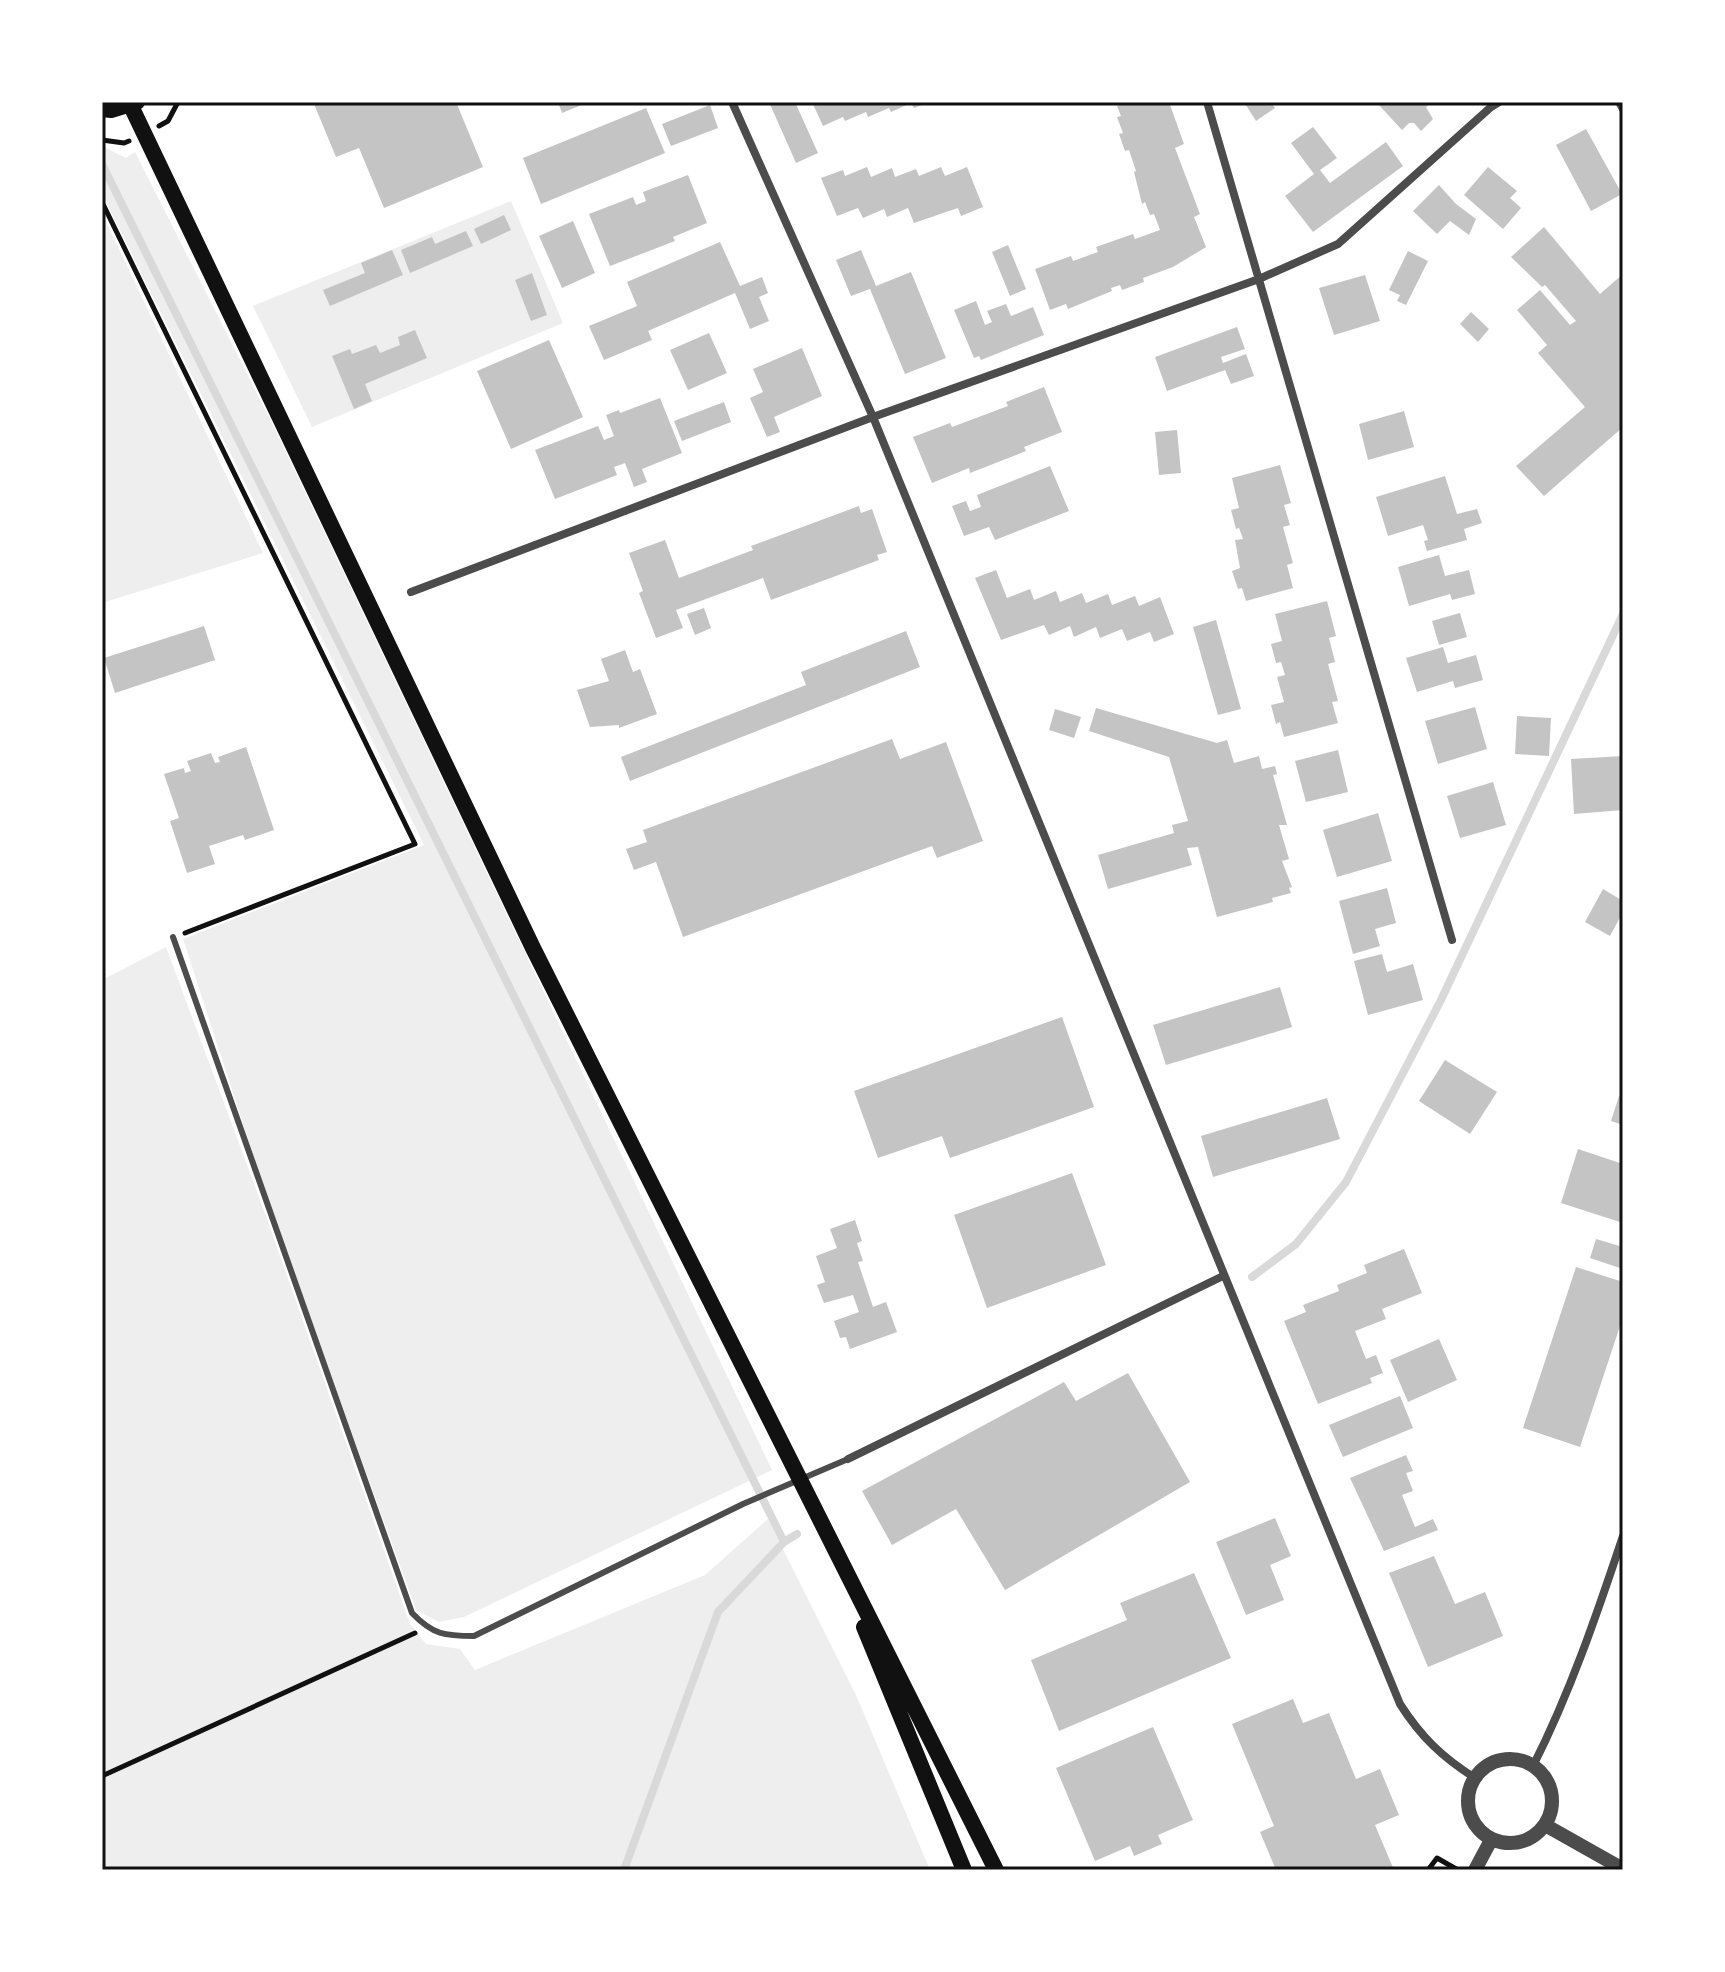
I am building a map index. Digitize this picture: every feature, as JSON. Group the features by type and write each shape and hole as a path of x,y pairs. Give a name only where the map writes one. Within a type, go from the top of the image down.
{"main road":[{"path":"102,109 134,104 145,134 533,948 996,1870"},
{"path":"829,1538 964,1870"}],"street":[{"path":"732,102 873,417 1400,1704 1413,1725 1444,1759 1475,1778"},
{"path":"1207,102 1452,940"},
{"path":"411,592 873,417 1259,279 1338,244 1499,102"},
{"path":"1619,102 1623,109"},
{"path":"848,1459 1223,1276"},
{"path":"1533,1766 1567,1689 1623,1536"},
{"path":"1502,1760 1523,1761 1533,1766 1550,1786 1553,1800 1545,1825 1537,1834 1515,1844 1491,1840 1472,1819 1468,1805 1469,1791 1475,1778 1491,1763 1502,1760"},
{"path":"1545,1825 1623,1869"},
{"path":"1475,1870 1491,1840"}],"lane":[{"path":"173,937 412,1613 427,1628 448,1636 474,1636 743,1504 848,1459"}],"path":[{"path":"145,134 168,121 178,102"},
{"path":"102,202 415,844 173,937"},
{"path":"102,1776 427,1628"},
{"path":"1428,1870 1437,1858 1459,1870"}],"shaded area":[{"path":"102,146 126,158 135,152 275,429 772,1470 464,1617 439,1622 416,1610 270,1207 183,939 424,845 102,194"},
{"path":"511,201 563,323 312,427 253,306"},
{"path":"102,213 263,553 102,603"},
{"path":"166,947 266,1216 410,1624 426,1644 460,1649 475,1670 705,1575 768,1519 856,1695 930,1870 102,1870 102,980"}],"building":[{"path":"456,102 483,167 384,208 359,148 336,157 314,104"},
{"path":"558,102 589,102 562,113"},
{"path":"769,102 795,102 818,153 796,163"},
{"path":"812,102 929,102 914,108 911,103 891,112 889,108 868,117 866,112 845,121 843,117 823,126"},
{"path":"1127,102 1169,102 1184,144 1175,148 1200,214 1194,217 1206,247 1173,267 1143,278 1144,282 1122,290 1120,285 1111,288 1112,291 1068,309 1066,304 1050,310 1035,269 1071,256 1073,261 1098,252 1096,247 1133,234 1135,239 1160,230 1154,214 1150,215 1145,202 1142,204 1136,171 1129,150 1125,151 1119,134 1123,133 1117,106"},
{"path":"1244,102 1271,102 1275,108 1256,121"},
{"path":"1432,102 1426,107 1433,119 1421,131 1414,123 1409,123 1402,130 1378,104"},
{"path":"710,105 718,128 671,146 662,124"},
{"path":"646,108 665,153 541,204 523,158"},
{"path":"1313,127 1337,158 1320,170 1330,183 1386,142 1403,166 1313,232 1285,196 1314,174 1291,143"},
{"path":"1586,129 1622,194 1591,211 1556,145"},
{"path":"867,167 871,177 892,168 895,177 916,169 919,176 941,167 945,176 967,167 983,207 961,216 958,208 914,223 908,208 887,217 884,209 863,218 858,208 837,216 821,178 843,170 845,176"},
{"path":"1488,167 1517,191 1510,198 1521,208 1503,229 1464,195"},
{"path":"688,175 707,223 673,237 675,241 610,266 589,214 633,197 636,205 646,201 643,192"},
{"path":"1439,185 1456,204 1476,219 1469,235 1450,221 1437,234 1413,211"},
{"path":"504,215 511,230 481,244 474,229"},
{"path":"573,221 595,273 562,288 539,236"},
{"path":"1544,227 1600,294 1623,274 1623,427 1544,496 1516,466 1585,407 1538,353 1547,345 1517,310 1540,290 1570,325 1576,321 1545,285 1542,287 1511,257"},
{"path":"466,231 473,246 410,273 401,250 432,237 435,244"},
{"path":"720,242 740,286 762,277 768,293 759,297 769,321 750,329 735,293 648,331 652,340 604,360 589,326 637,306 627,282"},
{"path":"1008,245 1026,289 1010,296 992,252"},
{"path":"392,250 403,275 330,306 323,290 365,273 361,263"},
{"path":"861,250 876,286 911,272 946,358 905,374 870,289 851,296 836,260"},
{"path":"1408,251 1428,261 1406,305 1397,301 1400,295 1389,290"},
{"path":"532,273 547,315 531,321 515,280"},
{"path":"1365,275 1380,321 1334,335 1319,288"},
{"path":"976,301 985,325 992,322 987,311 1006,304 1011,316 1033,307 1044,335 981,360 979,356 974,358 954,310"},
{"path":"1471,312 1489,329 1478,342 1460,324"},
{"path":"1237,327 1245,349 1221,357 1223,363 1246,354 1254,376 1231,384 1225,370 1167,391 1155,357"},
{"path":"415,330 427,358 365,384 372,401 354,409 332,356 350,349 352,354 376,345 380,353 400,345 398,337"},
{"path":"709,333 727,373 688,390 670,350"},
{"path":"549,340 583,417 511,449 477,371"},
{"path":"802,348 822,396 774,417 780,432 767,437 750,398 763,392 753,369"},
{"path":"1044,387 1062,432 1024,447 1026,451 970,473 969,468 932,483 913,437 950,423 952,427 1008,406 1006,402"},
{"path":"660,398 682,453 642,469 647,482 634,487 625,463 614,467 617,475 555,499 535,450 598,426 604,440 614,436 606,415"},
{"path":"724,402 731,422 682,441 674,421"},
{"path":"1404,411 1414,447 1368,460 1359,424"},
{"path":"1177,430 1181,473 1159,475 1155,432"},
{"path":"1280,465 1291,503 1284,505 1290,525 1283,527 1293,563 1287,565 1293,588 1246,601 1232,571 1240,568 1235,540 1243,539 1239,528 1236,529 1231,510 1239,508 1232,478"},
{"path":"1050,466 1069,511 995,540 989,527 964,536 952,506 966,501 970,511 981,507 977,495"},
{"path":"1445,476 1457,514 1477,509 1482,523 1464,529 1467,540 1427,551 1424,541 1428,540 1423,525 1388,536 1376,497"},
{"path":"859,506 861,513 872,509 887,552 877,555 879,560 771,600 763,578 676,610 683,628 656,638 639,593 643,591 629,553 665,540 679,578 753,550 751,546"},
{"path":"1439,555 1445,576 1469,570 1475,594 1452,600 1450,594 1409,606 1398,567"},
{"path":"996,570 1007,598 1030,589 1034,600 1056,591 1060,602 1082,593 1086,603 1108,594 1112,605 1135,596 1139,606 1160,597 1174,634 1154,642 1150,632 1127,641 1122,629 1100,638 1096,627 1074,637 1070,626 1049,635 1044,625 1001,640 975,578"},
{"path":"1327,601 1336,636 1329,638 1335,662 1328,664 1338,701 1332,702 1338,723 1284,737 1280,722 1276,724 1271,705 1284,702 1277,677 1285,675 1281,662 1276,663 1271,644 1282,641 1275,614"},
{"path":"704,608 711,628 695,635 687,614"},
{"path":"1460,613 1467,637 1439,645 1432,621"},
{"path":"1216,620 1241,709 1218,715 1193,627"},
{"path":"204,626 215,660 115,693 104,658"},
{"path":"906,631 920,667 630,781 621,757 806,685 801,672"},
{"path":"1443,647 1448,663 1476,655 1483,680 1455,688 1453,681 1417,692 1406,658"},
{"path":"625,650 633,672 640,669 657,714 619,728 619,725 590,727 577,690 609,681 601,659"},
{"path":"1475,707 1487,749 1438,764 1425,721"},
{"path":"1096,708 1217,743 1227,740 1234,763 1259,756 1262,769 1275,766 1277,774 1273,775 1287,825 1279,825 1289,859 1282,861 1292,887 1289,888 1291,893 1272,898 1273,902 1217,917 1198,847 1187,848 1192,865 1108,889 1098,855 1174,833 1172,825 1188,821 1169,757 1089,731"},
{"path":"1055,709 1081,717 1074,738 1049,730"},
{"path":"1517,716 1551,718 1549,756 1515,754"},
{"path":"892,739 900,759 946,742 983,841 937,858 932,846 683,937 656,862 634,870 626,849 647,842 643,830"},
{"path":"246,747 274,830 245,840 243,835 209,846 215,864 187,873 170,821 179,818 164,774 184,768 185,773 191,771 187,761 211,753 215,763 220,762 218,757"},
{"path":"1338,750 1348,792 1306,802 1295,761"},
{"path":"1623,756 1623,810 1574,814 1571,759"},
{"path":"1493,782 1506,825 1460,838 1447,796"},
{"path":"1378,813 1392,861 1337,877 1323,830"},
{"path":"1387,888 1396,923 1375,929 1380,946 1353,954 1339,901"},
{"path":"1603,889 1623,901 1623,912 1610,936 1585,922"},
{"path":"1382,954 1387,972 1413,964 1423,1000 1368,1015 1354,961"},
{"path":"1280,987 1292,1027 1166,1065 1153,1025"},
{"path":"1062,1017 1094,1107 950,1158 942,1136 878,1158 854,1091"},
{"path":"1445,1060 1497,1092 1470,1134 1419,1101"},
{"path":"1619,1096 1623,1098 1623,1125 1611,1121"},
{"path":"1327,1098 1340,1139 1213,1177 1201,1136"},
{"path":"1578,1149 1623,1164 1623,1223 1561,1203"},
{"path":"1072,1173 1106,1265 987,1308 954,1215"},
{"path":"855,1220 862,1241 857,1243 863,1261 858,1262 873,1307 886,1302 897,1332 850,1349 846,1337 840,1338 834,1321 859,1312 853,1295 824,1303 817,1285 825,1282 816,1256 837,1248 830,1229"},
{"path":"1596,1239 1623,1247 1623,1269 1590,1258"},
{"path":"1404,1249 1422,1293 1382,1309 1386,1319 1355,1331 1366,1359 1376,1355 1383,1373 1370,1378 1372,1383 1318,1404 1284,1321 1306,1312 1303,1305 1339,1291 1337,1285 1367,1273 1364,1265"},
{"path":"1576,1267 1623,1282 1623,1317 1580,1447 1523,1428"},
{"path":"1439,1339 1457,1380 1408,1402 1390,1360"},
{"path":"1128,1373 1190,1482 1005,1590 956,1509 892,1545 862,1491 1064,1382 1076,1401"},
{"path":"1400,1396 1413,1428 1343,1457 1329,1425"},
{"path":"1406,1455 1413,1471 1406,1473 1413,1491 1402,1495 1415,1527 1433,1519 1438,1530 1384,1551 1350,1478"},
{"path":"1275,1518 1291,1556 1270,1565 1284,1600 1246,1615 1216,1542"},
{"path":"1434,1556 1455,1604 1485,1592 1503,1636 1428,1667 1389,1573"},
{"path":"1194,1573 1231,1658 1059,1731 1031,1660 1127,1620 1120,1603"},
{"path":"1293,1699 1303,1723 1329,1713 1356,1779 1380,1769 1399,1815 1375,1825 1394,1870 1276,1870 1260,1832 1274,1826 1232,1724"},
{"path":"1153,1727 1193,1820 1158,1835 1162,1844 1134,1856 1130,1846 1095,1861 1056,1768"}],"waterway":[{"path":"102,164 784,1542"},
{"path":"1252,1277 1296,1244 1346,1182 1440,1002 1623,614"},
{"path":"624,1870 718,1612 784,1542 797,1534"}]}
